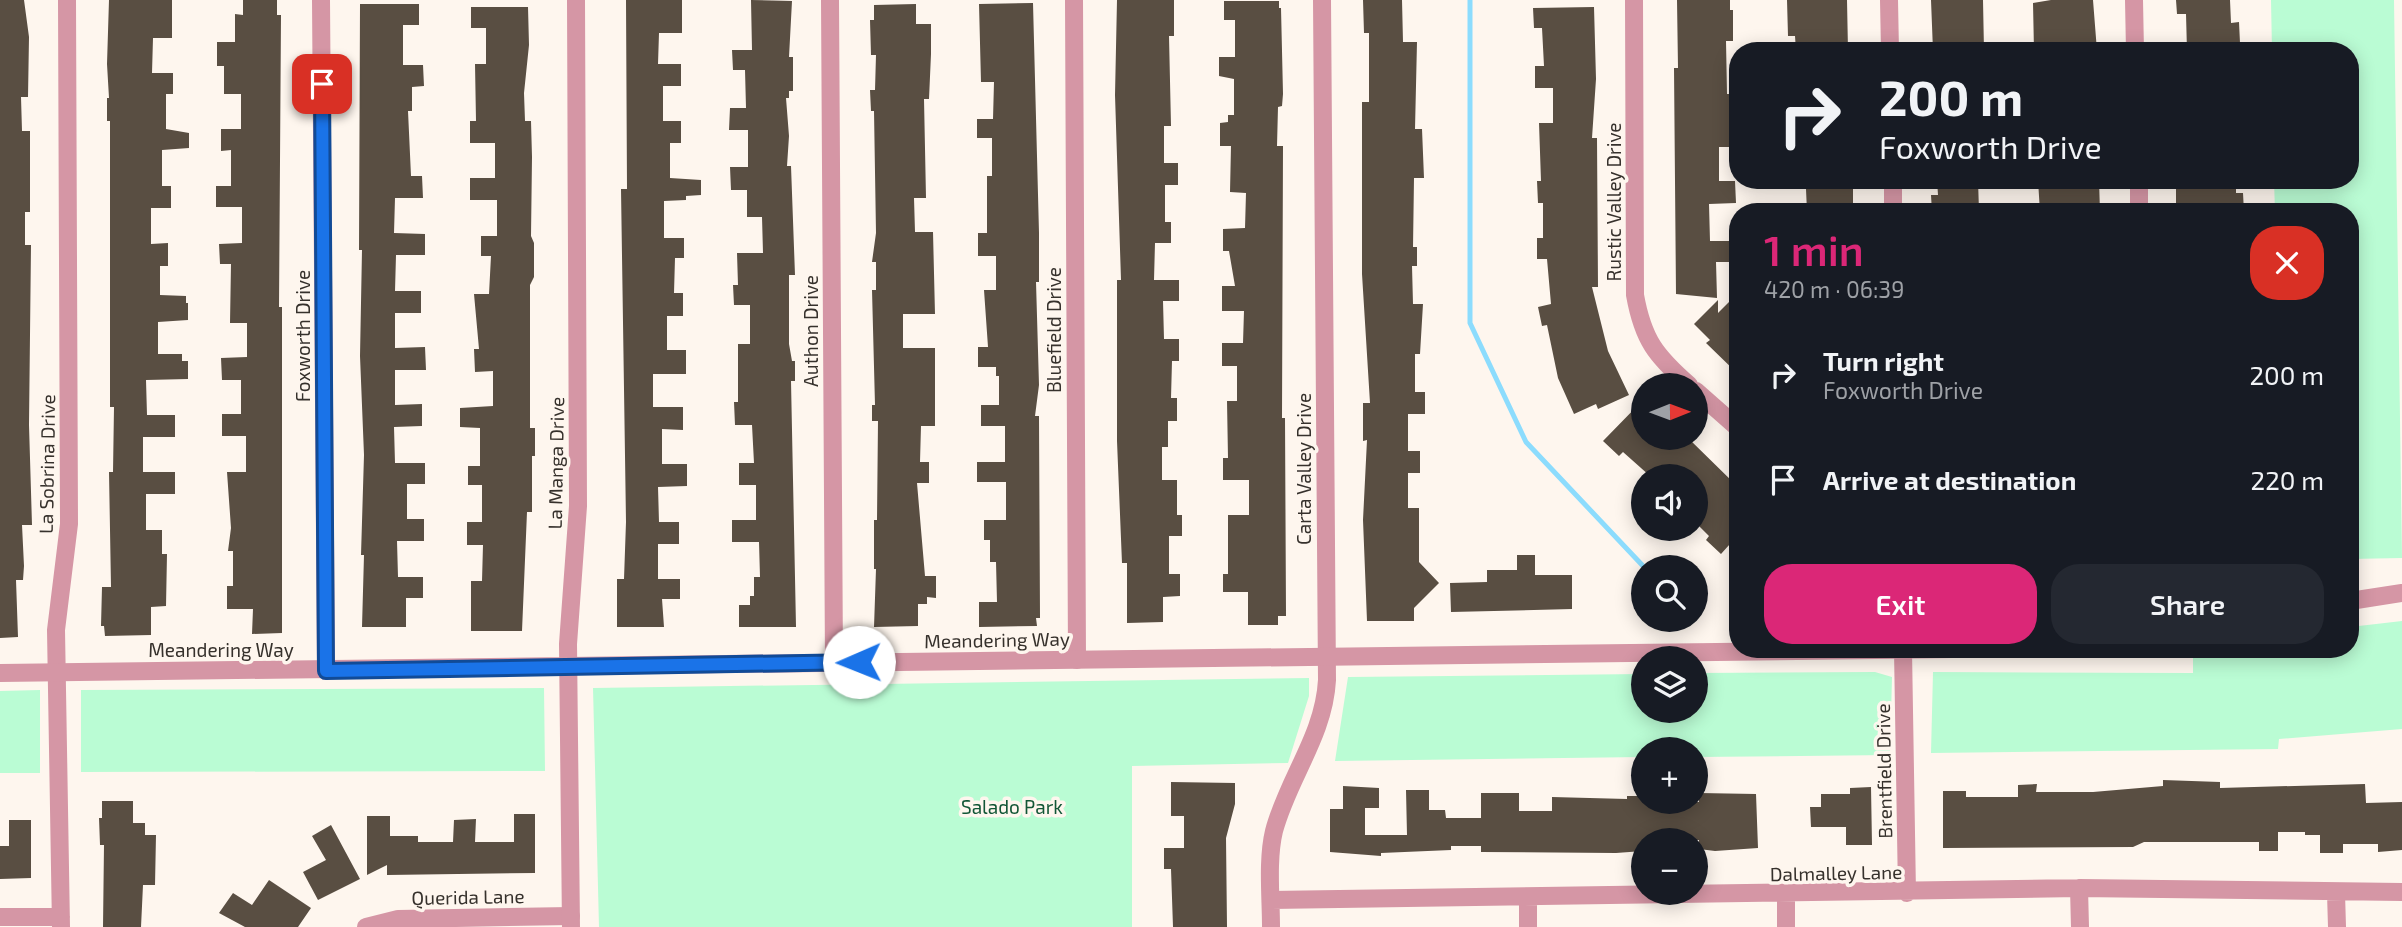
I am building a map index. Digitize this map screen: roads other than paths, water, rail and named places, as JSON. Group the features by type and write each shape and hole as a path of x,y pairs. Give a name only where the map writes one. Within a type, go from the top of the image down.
{"street":[{"name":"La Sobrina Drive","path":"61,922 56,630 69,524 66,0"},
{"name":"Foxworth Drive","path":"321,0 326,671"},
{"name":"La Manga Drive","path":"571,922 568,666 569,614 578,506 576,0"},
{"name":"Authon Drive","path":"830,0 834,662"},
{"name":"Bluefield Drive","path":"1074,0 1077,660"},
{"name":"Carta Valley Drive","path":"1271,927 1274,833 1315,738 1325,704 1322,0"},
{"name":"Rustic Valley Drive","path":"1634,0 1635,295 1640,323 1650,344 1676,373"},
{"path":"1889,0 1890,42"},
{"path":"2134,0 2135,42"},
{"path":"1708,402 1729,420"},
{"path":"2359,600 2402,593"},
{"name":"Meandering Way","path":"0,673 1729,652"},
{"name":"Brentfield Drive","path":"1903,658 1907,892"},
{"path":"2079,888 2080,927"},
{"name":"Dalmalley Lane","path":"1271,900 1786,895 2079,888 2402,892"},
{"path":"2336,893 2337,927"},
{"path":"1786,895 1786,927"},
{"path":"1528,898 1528,927"},
{"path":"0,918 61,922"},
{"name":"Querida Lane","path":"366,927 398,919 571,922"}],"waterway":[{"path":"1470,0 1470,323 1526,442 1633,555"}],"park label":[{"name":"Salado Park","path":"1012,807"}]}
